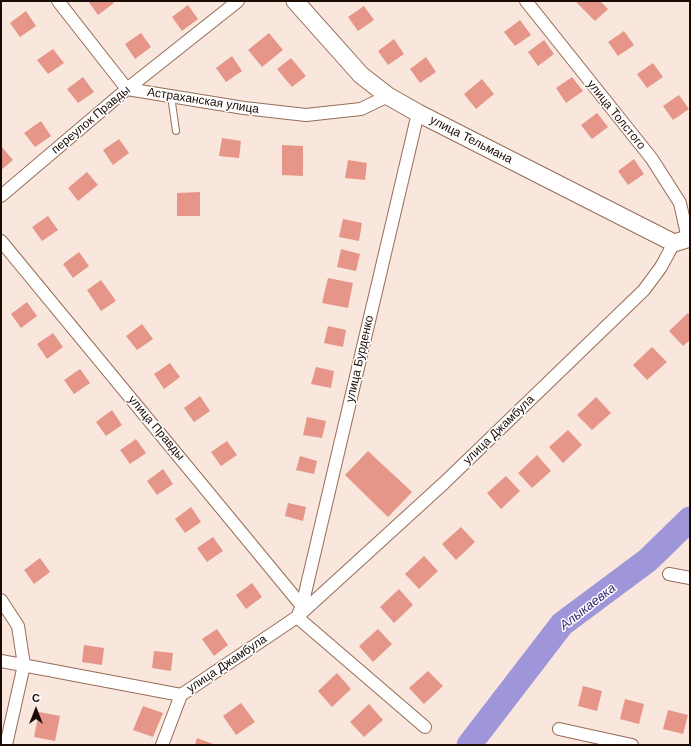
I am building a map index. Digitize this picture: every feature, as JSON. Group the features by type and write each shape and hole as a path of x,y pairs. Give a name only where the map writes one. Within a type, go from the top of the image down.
{"main road":[{"name":"улица Тельмана","path":"295,1 361,75 388,96 418,113 684,240"}],"street":[{"path":"58,1 127,89"},
{"name":"переулок Правды","path":"1,196 127,89 238,1"},
{"name":"улица Толстого","path":"526,1 652,159 680,203 684,240"},
{"name":"Астраханская улица","path":"127,89 244,108 306,115 361,109 388,96"},
{"name":"улица Бурденко","path":"299,611 418,113"},
{"name":"улица Джамбула","path":"162,745 181,695 299,611 444,483 644,290 684,240"},
{"name":"улица Правды","path":"1,241 299,611"},
{"path":"669,574 690,578"},
{"path":"1,600 18,626 24,665 6,745"},
{"path":"299,611 425,727"},
{"path":"1,661 181,695"},
{"path":"559,729 632,745"}],"lane":[{"path":"171,96 176,131"}],"building":[{"path":"88,1 112,1 114,3 98,15"},
{"path":"575,1 600,1 608,9 595,21"},
{"path":"188,5 198,19 182,31 172,17"},
{"path":"364,6 374,20 358,31 348,17"},
{"path":"26,11 36,26 20,37 10,23"},
{"path":"520,20 531,35 515,46 504,32"},
{"path":"624,31 634,45 618,56 608,42"},
{"path":"141,33 151,47 135,59 125,44"},
{"path":"269,33 283,50 262,67 248,50"},
{"path":"394,39 404,54 388,65 378,51"},
{"path":"544,40 554,54 538,66 528,52"},
{"path":"53,49 64,63 48,74 37,60"},
{"path":"232,56 242,71 226,82 216,68"},
{"path":"426,57 436,72 420,83 410,69"},
{"path":"291,58 306,76 292,87 277,69"},
{"path":"653,63 663,77 647,88 637,74"},
{"path":"83,77 94,92 78,103 67,89"},
{"path":"572,77 583,91 566,103 556,88"},
{"path":"482,79 494,94 476,109 464,94"},
{"path":"679,95 689,109 673,120 663,106"},
{"path":"597,113 608,127 592,139 581,125"},
{"path":"41,121 51,136 35,147 24,133"},
{"path":"222,138 241,141 239,158 219,156"},
{"path":"119,139 129,153 113,165 103,150"},
{"path":"282,145 303,146 303,176 282,175"},
{"path":"1,146 13,160 1,170"},
{"path":"634,159 644,174 628,185 618,171"},
{"path":"348,160 367,163 365,180 345,178"},
{"path":"87,172 98,185 78,201 68,188"},
{"path":"200,192 200,216 177,216 177,193"},
{"path":"48,216 58,230 42,241 32,227"},
{"path":"343,219 362,223 359,241 339,237"},
{"path":"341,249 360,254 356,271 337,267"},
{"path":"79,252 89,266 73,278 63,264"},
{"path":"328,278 353,283 348,308 322,303"},
{"path":"101,280 116,301 101,311 87,290"},
{"path":"27,302 37,316 21,328 11,314"},
{"path":"688,313 690,315 690,340 683,346 669,331"},
{"path":"142,324 153,339 137,350 126,336"},
{"path":"328,326 346,330 343,347 324,343"},
{"path":"53,333 63,347 47,359 37,344"},
{"path":"652,347 667,362 647,380 633,365"},
{"path":"170,363 180,377 164,389 154,374"},
{"path":"316,367 334,371 331,388 311,384"},
{"path":"80,369 90,383 74,394 64,380"},
{"path":"200,396 210,411 194,422 184,408"},
{"path":"596,397 611,413 592,430 577,415"},
{"path":"112,410 122,425 106,436 96,422"},
{"path":"307,417 326,421 322,438 303,435"},
{"path":"568,430 582,445 563,463 549,447"},
{"path":"136,439 146,453 130,464 120,450"},
{"path":"227,441 237,455 221,466 211,452"},
{"path":"368,451 412,492 388,517 345,475"},
{"path":"537,455 551,471 532,488 518,473"},
{"path":"300,456 317,461 314,474 296,470"},
{"path":"163,469 173,484 157,495 147,481"},
{"path":"506,476 520,491 501,509 487,493"},
{"path":"288,503 306,507 303,521 285,516"},
{"path":"191,507 201,522 185,533 175,519"},
{"path":"461,527 475,542 456,560 442,544"},
{"path":"213,537 223,551 207,562 197,548"},
{"path":"424,556 438,571 419,589 405,574"},
{"path":"40,558 50,572 34,584 24,570"},
{"path":"252,583 262,597 246,609 236,595"},
{"path":"399,589 413,605 394,623 380,607"},
{"path":"217,629 228,645 214,656 202,639"},
{"path":"378,629 392,644 373,662 359,646"},
{"path":"84,645 104,648 102,665 82,662"},
{"path":"154,651 173,653 171,671 152,668"},
{"path":"428,671 443,686 424,704 409,688"},
{"path":"337,673 351,689 332,707 318,691"},
{"path":"583,686 602,691 597,711 578,706"},
{"path":"625,699 644,704 639,724 620,719"},
{"path":"241,703 255,722 236,735 223,716"},
{"path":"369,704 383,720 364,737 350,722"},
{"path":"143,706 163,713 153,737 133,730"},
{"path":"668,710 688,715 683,734 663,729"},
{"path":"39,712 60,716 55,741 34,737"},
{"path":"197,738 216,745 195,745"}],"waterway":[{"name":"Алыкаевка","path":"469,745 562,624 648,560 690,519"}]}
